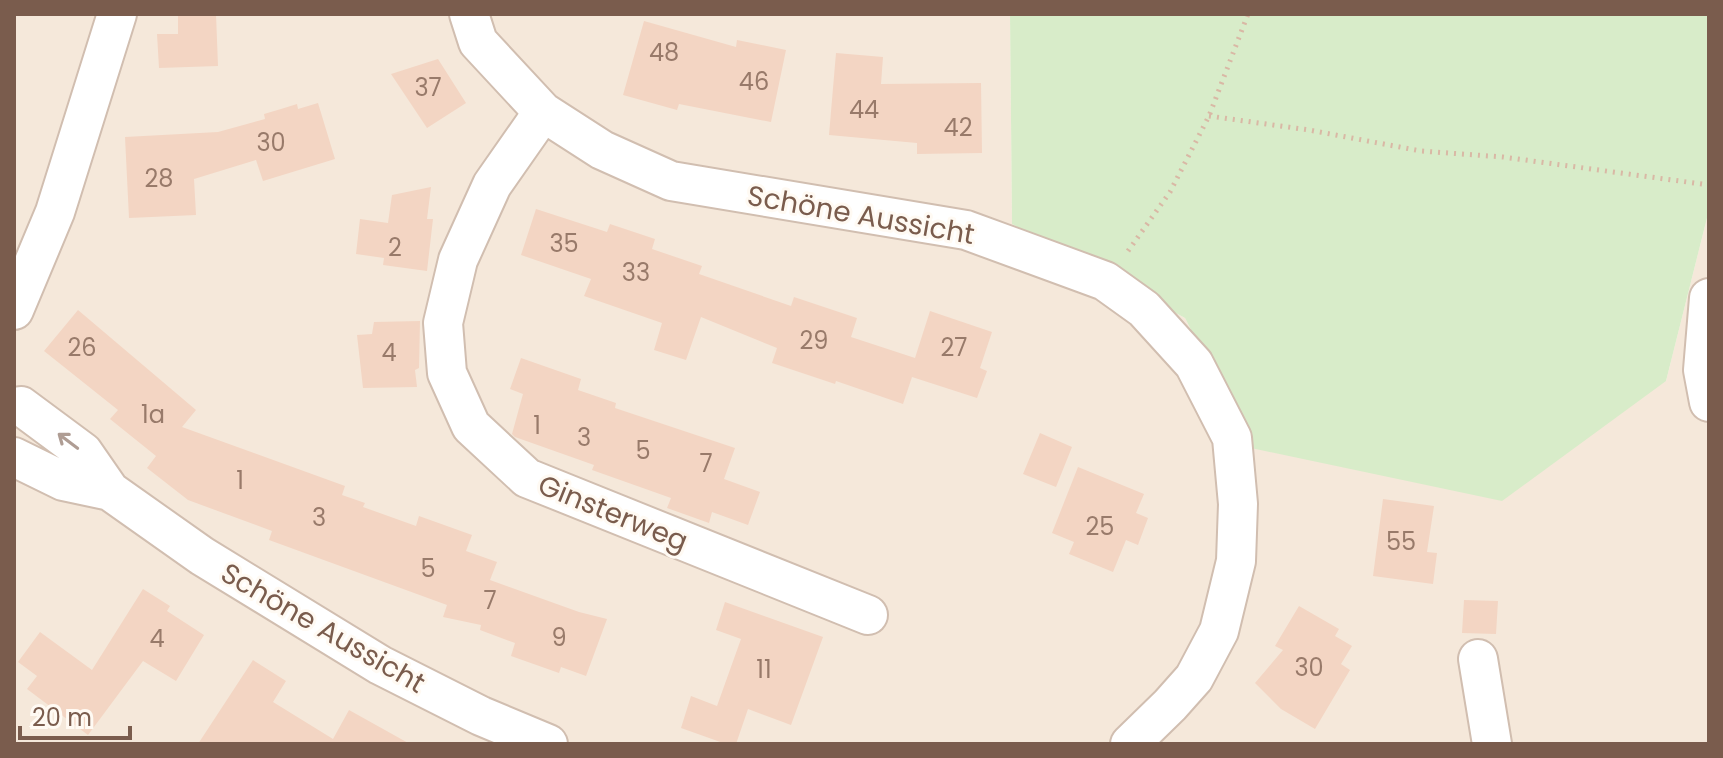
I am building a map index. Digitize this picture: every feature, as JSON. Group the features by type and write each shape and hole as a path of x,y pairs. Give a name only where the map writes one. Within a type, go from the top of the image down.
{"street":[{"path":"14,310 55,212 117,14"},
{"name":"Schöne Aussicht","path":"469,14 478,42 543,112 602,150 671,181 966,230 1105,281 1144,309 1194,364 1232,438 1238,504 1236,561 1219,631 1194,678 1130,744"},
{"name":"Ginsterweg","path":"543,112 492,185 458,260 443,323 447,373 471,426 527,478 868,615"},
{"path":"1709,298 1703,370 1709,402"},
{"name":"Schöne Aussicht","path":"14,407 21,406 83,452 110,491 202,556 380,665 481,716 548,744"},
{"name":"Schöne Aussicht","path":"14,457 63,481 110,491"},
{"path":"1478,659 1492,744"}],"path":[{"path":"1105,281 1170,192 1209,116 1248,14"},
{"path":"1209,116 1309,130 1421,151 1503,157 1709,185"}],"shaded area":[{"path":"14,14 1010,14 1012,224 1185,318 1251,448 1666,381 1709,210 1709,744 14,744"}],"green space":[{"path":"1010,14 1709,14 1709,210 1666,381 1502,501 1251,448 1185,318 1012,224"}],"building":[{"path":"178,14 216,14 218,66 159,68 157,34 178,34"},
{"path":"644,21 736,47 737,40 786,50 771,122 679,104 677,110 623,95"},
{"path":"836,53 883,57 881,84 981,83 982,153 917,154 917,143 829,135"},
{"path":"438,59 466,103 427,128 391,74"},
{"path":"318,103 335,159 263,181 256,160 194,179 196,215 129,218 125,137 218,132 265,119 264,114 297,104 298,109"},
{"path":"431,187 427,219 433,219 427,271 383,265 384,258 356,254 360,219 388,223 392,195"},
{"path":"536,209 607,232 610,224 655,239 652,249 702,266 699,274 791,306 794,297 857,318 851,337 915,358 930,311 992,332 980,368 987,371 977,398 912,377 903,404 772,363 777,348 701,317 686,360 654,350 662,323 584,296 591,279 521,255"},
{"path":"78,310 196,410 182,427 345,486 342,495 365,503 363,507 416,526 419,516 472,535 466,551 497,562 490,580 607,619 586,676 561,667 559,673 511,656 515,643 480,630 481,625 443,617 447,605 269,540 272,531 188,500 147,468 156,456 110,419 118,410 44,351"},
{"path":"420,321 419,368 415,370 417,387 363,388 357,335 372,334 374,322"},
{"path":"521,358 581,379 578,390 616,403 615,408 735,448 724,479 760,492 748,525 712,512 709,523 667,508 671,498 592,470 594,465 515,437 512,434 523,394 510,389"},
{"path":"1040,433 1072,447 1056,487 1023,474"},
{"path":"1078,467 1144,494 1136,513 1148,518 1138,545 1126,540 1113,572 1069,554 1074,542 1052,533"},
{"path":"1383,499 1434,506 1427,552 1437,553 1433,584 1373,576"},
{"path":"143,589 170,606 167,611 204,635 176,681 143,661 88,735 27,689 37,676 18,662 40,632 92,670"},
{"path":"1464,600 1498,601 1496,634 1462,633"},
{"path":"725,602 823,637 791,725 748,709 736,744 726,744 681,728 691,696 717,706 741,639 716,630"},
{"path":"1299,606 1339,629 1335,636 1352,646 1341,664 1350,670 1315,729 1281,709 1255,683 1283,650 1275,646"},
{"path":"253,660 286,681 273,702 333,739 349,710 410,744 198,744"}]}
